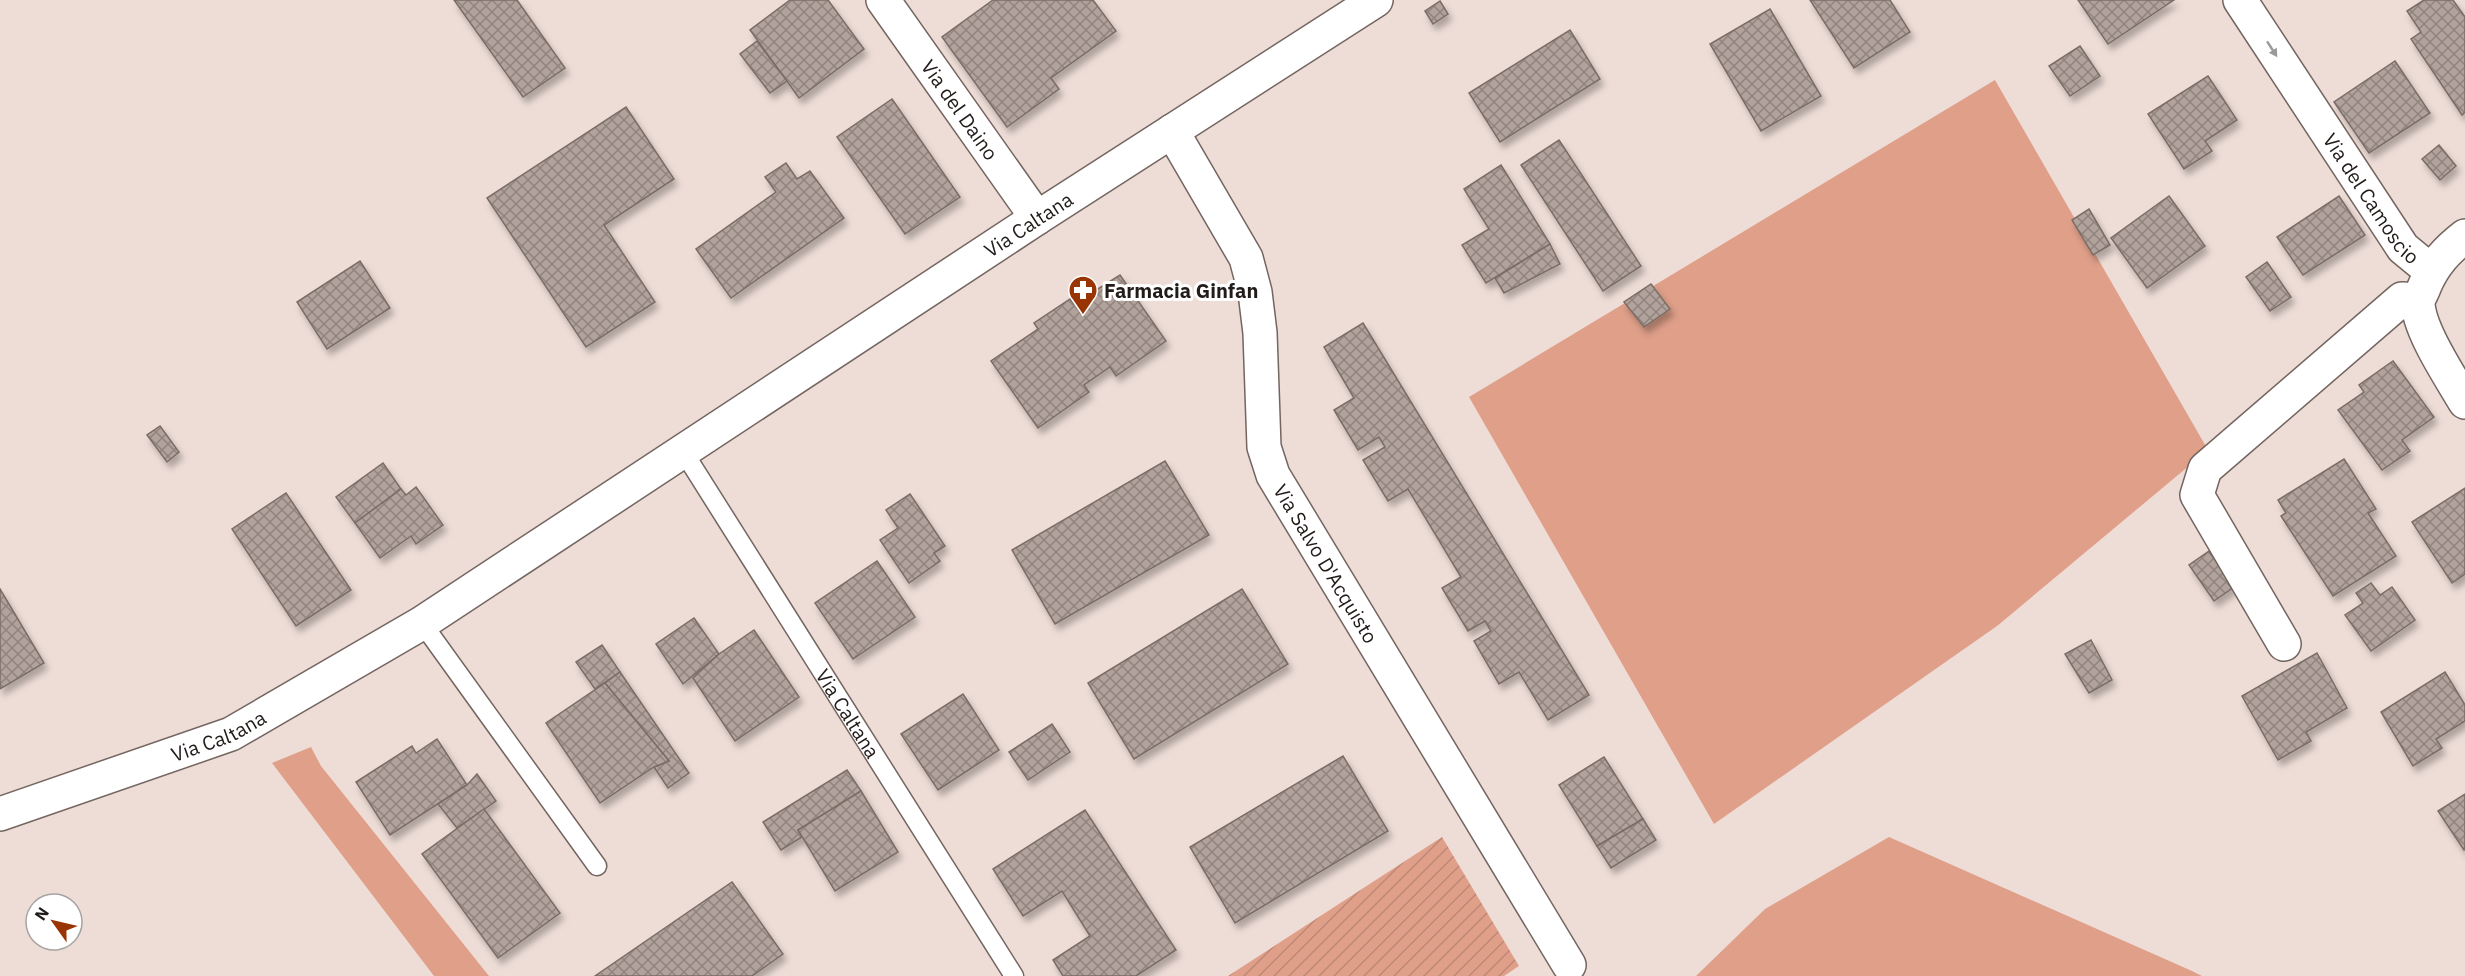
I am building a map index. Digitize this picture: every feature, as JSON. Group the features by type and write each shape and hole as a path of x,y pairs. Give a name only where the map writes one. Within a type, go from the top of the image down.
{"street":[{"name":"Via del Daino","path":"883,0 1037,218"},
{"name":"Via Caltana","path":"0,814 231,734 422,623 1037,218 1376,0"},
{"name":"Via del Camoscio","path":"2240,0 2403,248 2431,271 2418,300"},
{"name":"Via Salvo D'Acquisto","path":"1172,131 1246,258 1255,292 1260,333 1264,447 1273,475 1569,965"},
{"path":"2431,271 2445,252 2465,236"},
{"path":"2284,644 2197,495 2205,469 2402,299 2418,300 2421,319 2465,402"}],"lane":[{"name":"Via Caltana","path":"683,451 1014,976"},
{"path":"422,623 597,866"}],"shaded area":[{"path":"1995,80 2208,450 1997,626 1714,824 1469,397"},
{"path":"311,747 321,766 489,976 434,976 272,763"},
{"path":"1442,837 1519,966 1504,976 1228,976"},
{"path":"1889,837 2202,976 1696,976 1765,909"}],"building":[{"path":"454,0 517,0 565,68 523,97"},
{"path":"790,0 828,0 864,49 799,98 750,30"},
{"path":"993,0 1093,0 1116,31 1051,78 1059,89 1007,127 942,37"},
{"path":"1810,0 1890,0 1910,32 1854,68"},
{"path":"2078,0 2174,0 2108,44"},
{"path":"2424,0 2453,0 2465,17 2465,112 2462,115 2411,39 2421,32 2407,11"},
{"path":"1440,1 1448,14 1433,24 1425,11"},
{"path":"1770,9 1821,96 1761,131 1710,44"},
{"path":"1570,30 1600,79 1500,142 1469,93"},
{"path":"757,41 787,81 770,93 740,54"},
{"path":"2080,46 2100,76 2070,96 2049,66"},
{"path":"2395,61 2430,113 2369,153 2334,102"},
{"path":"2208,76 2237,120 2205,141 2212,151 2184,169 2148,114"},
{"path":"892,99 960,197 905,234 837,137"},
{"path":"626,107 674,179 604,225 655,302 586,347 487,198"},
{"path":"1559,140 1641,266 1603,291 1521,165"},
{"path":"2439,145 2456,166 2440,180 2422,159"},
{"path":"786,163 797,179 810,171 844,218 731,298 696,249 776,192 765,177"},
{"path":"1501,165 1550,244 1486,283 1462,245 1489,229 1464,189"},
{"path":"2169,196 2205,246 2147,288 2111,238"},
{"path":"2339,196 2365,235 2303,275 2277,237"},
{"path":"2089,209 2110,245 2093,255 2072,220"},
{"path":"1550,244 1560,264 1504,293 1495,278"},
{"path":"360,261 390,308 327,349 297,302"},
{"path":"2267,262 2291,297 2270,311 2246,277"},
{"path":"1120,275 1166,341 1116,376 1110,367 1084,385 1089,392 1038,428 991,361 1038,329 1034,323 1070,299 1074,304"},
{"path":"1651,284 1670,309 1644,327 1624,302"},
{"path":"1363,323 1589,695 1548,720 1519,672 1499,684 1474,641 1491,631 1485,621 1468,631 1442,588 1461,577 1408,489 1388,501 1363,460 1385,447 1379,437 1358,450 1334,410 1354,398 1324,347"},
{"path":"2393,361 2434,417 2402,440 2410,451 2382,470 2338,410 2364,392 2359,385"},
{"path":"160,426 179,452 167,462 147,435"},
{"path":"2344,459 2376,509 2368,513 2396,556 2333,596 2281,516 2286,513 2278,500"},
{"path":"1165,461 1209,535 1055,624 1012,550"},
{"path":"383,463 401,489 355,523 336,497"},
{"path":"416,487 443,525 416,544 411,536 380,558 355,523 401,489 406,495"},
{"path":"2465,488 2465,574 2452,583 2412,522"},
{"path":"286,493 351,590 296,626 232,529"},
{"path":"910,494 945,546 934,553 940,561 909,583 880,540 898,528 886,510"},
{"path":"2209,551 2234,587 2214,601 2189,565"},
{"path":"877,561 915,617 853,659 815,603"},
{"path":"2371,583 2380,595 2392,587 2415,620 2371,651 2345,615 2363,603 2356,593"},
{"path":"0,589 44,663 0,689"},
{"path":"1242,589 1288,664 1134,759 1088,683"},
{"path":"694,618 719,654 683,684 656,644"},
{"path":"754,630 799,697 735,741 693,678 719,654"},
{"path":"2091,640 2112,680 2089,693 2065,654"},
{"path":"602,645 620,672 595,689 576,662"},
{"path":"2317,653 2347,708 2306,732 2311,741 2278,760 2242,696"},
{"path":"620,672 689,773 668,788 654,767 669,761 605,683"},
{"path":"2445,672 2465,705 2465,721 2436,739 2442,748 2413,766 2381,712"},
{"path":"605,683 669,761 654,767 600,803 546,723"},
{"path":"963,694 999,750 938,790 901,734"},
{"path":"1052,724 1070,752 1028,780 1009,752"},
{"path":"437,739 467,785 390,835 356,782 412,746 416,753"},
{"path":"1343,756 1388,831 1235,923 1190,847"},
{"path":"1604,757 1643,819 1597,846 1559,785"},
{"path":"847,770 861,791 798,830 802,837 781,850 763,822"},
{"path":"477,774 496,801 457,828 438,804 467,785"},
{"path":"861,791 898,852 835,891 798,830"},
{"path":"2465,794 2465,849 2464,850 2438,811"},
{"path":"484,809 560,913 498,958 422,854"},
{"path":"1085,810 1176,950 1136,976 1063,976 1053,960 1090,936 1062,891 1023,916 993,869"},
{"path":"1643,819 1656,840 1611,868 1597,846"},
{"path":"732,882 783,954 752,976 595,976"}],"place":[{"name":"Farmacia Ginfan","path":"1083,316"}]}
